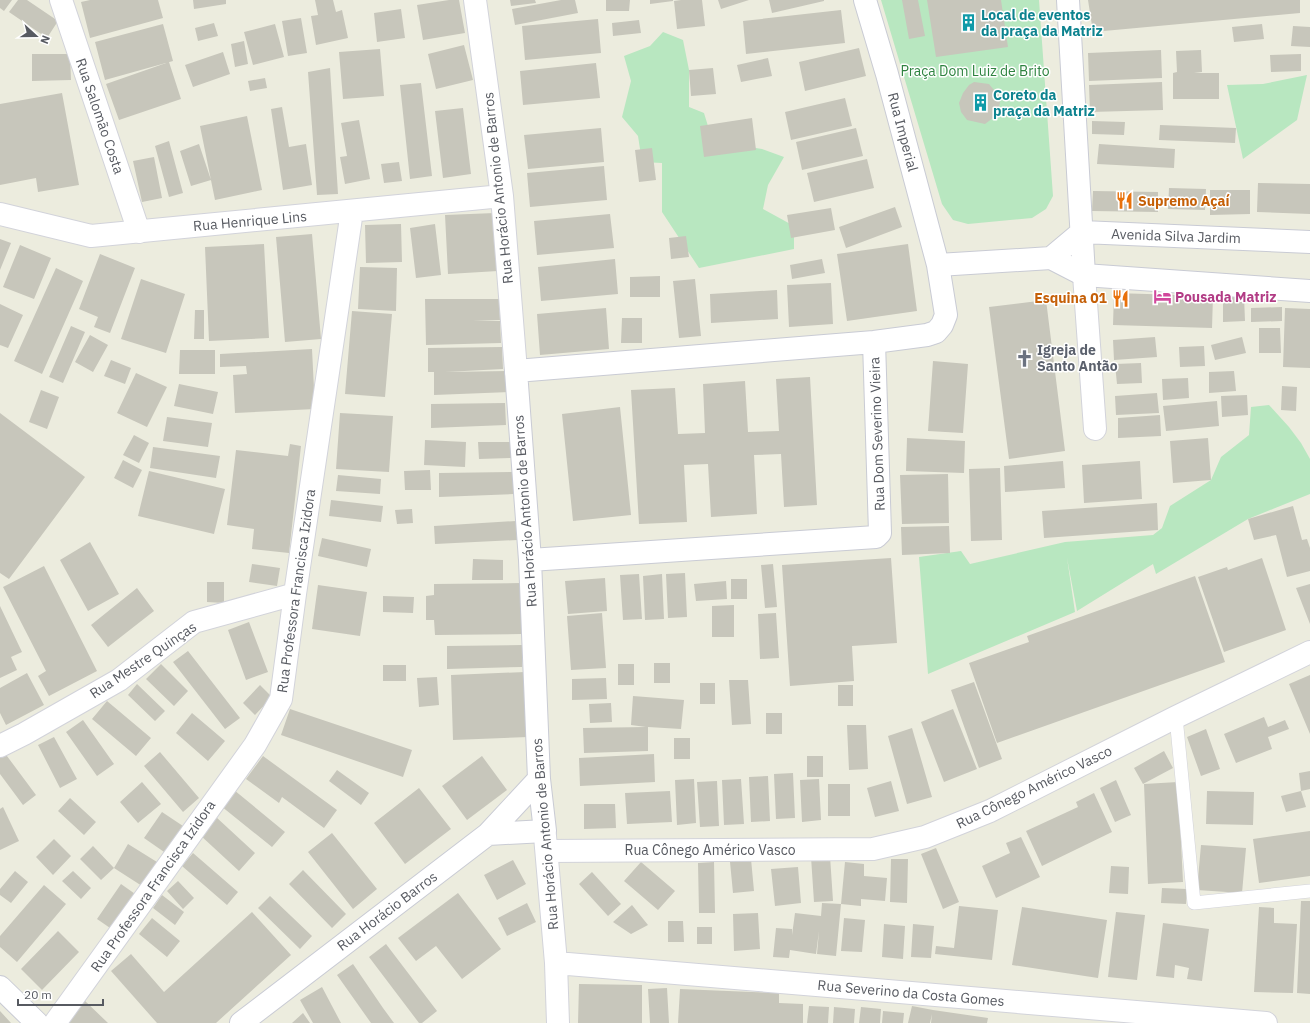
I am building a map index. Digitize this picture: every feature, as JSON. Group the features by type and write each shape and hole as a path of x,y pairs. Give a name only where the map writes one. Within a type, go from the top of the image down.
{"street":[{"name":"Rua Salomão Costa","path":"61,0 139,232"},
{"name":"Rua Horácio Antonio de Barros","path":"475,0 502,196 530,560 539,779 546,841 556,963 558,1023"},
{"name":"Rua Imperial","path":"865,0 889,81 938,265 946,315 942,325 936,332 927,335 874,342"},
{"path":"1068,0 1084,274 1095,430"},
{"name":"Rua Henrique Lins","path":"0,214 91,236 502,196"},
{"name":"Rua Professora Francisca Izidora","path":"55,1023 255,745 280,699 294,594 352,211"},
{"path":"1051,258 1082,232"},
{"name":"Avenida Silva Jardim","path":"1082,232 1310,242"},
{"path":"938,265 1051,258 1084,274 1310,291"},
{"name":"Rua Dom Severino Vieira","path":"516,371 874,342 880,533 876,537 530,560"},
{"name":"Rua Mestre Quinças","path":"0,746 119,680 194,622 294,594"},
{"name":"Rua Cônego Américo Vasco","path":"546,841 873,849 925,837 990,811 1176,717 1310,652"},
{"name":"Rua Horácio Barros","path":"241,1023 488,834 539,779"},
{"path":"488,834 546,841"},
{"name":"Rua Severino da Costa Gomes","path":"556,963 1266,1023"},
{"path":"0,987 37,1023"}],"lane":[{"path":"1176,717 1194,903 1310,890"}],"green space":[{"name":"Praça Dom Luiz de Brito","path":"881,0 1039,0 1053,196 1046,209 1032,218 968,224 953,220 942,204"},
{"path":"663,32 683,40 689,70 689,107 704,113 711,136 737,145 762,149 784,157 768,185 763,209 794,226 794,249 699,268 662,212 662,163 642,162 638,136 622,117 631,81 624,56 650,46"},
{"path":"1307,75 1297,120 1243,159 1227,85 1263,84"},
{"path":"1269,405 1289,427 1301,443 1310,459 1310,494 1248,519 1156,574 1153,564 1077,611 1067,558 1075,612 928,674 919,557 961,551 970,564 1065,542 1153,535 1162,528 1170,506 1211,480 1221,457 1249,435 1251,407"}],"building":[{"path":"0,0 12,0 4,11 0,8"},
{"path":"18,0 27,0 58,21 47,38 9,12"},
{"path":"90,0 158,0 163,18 90,38 81,2"},
{"path":"193,0 226,0 226,4 194,9"},
{"path":"315,0 333,0 336,12 342,10 348,38 316,45 311,16 318,15"},
{"path":"459,0 465,33 423,40 417,5"},
{"path":"510,0 535,0 536,3 511,6"},
{"path":"561,0 575,0 578,13 515,25 512,9"},
{"path":"606,0 630,0 629,11 606,11"},
{"path":"650,0 673,0 673,1 650,4"},
{"path":"702,0 705,26 677,29 674,1"},
{"path":"718,0 749,0 721,9"},
{"path":"769,0 824,0 824,1 772,13"},
{"path":"902,0 918,0 925,36 909,39"},
{"name":"Local de eventos da praça da Matriz","path":"927,0 1001,0 1008,47 936,57"},
{"path":"1088,0 1300,0 1300,13 1093,32"},
{"path":"401,9 405,38 377,42 374,13"},
{"path":"841,10 845,43 746,54 743,21"},
{"path":"301,18 307,53 288,56 282,21"},
{"path":"598,19 601,53 525,60 522,26"},
{"path":"639,20 641,33 613,36 612,23"},
{"path":"214,23 218,36 198,41 195,28"},
{"path":"163,24 173,61 105,80 95,42"},
{"path":"275,24 284,57 253,65 244,32"},
{"path":"1262,24 1264,39 1234,42 1232,27"},
{"path":"1293,26 1310,27 1310,47 1291,46"},
{"path":"244,41 248,64 235,67 231,44"},
{"path":"464,45 473,80 436,89 428,54"},
{"path":"859,48 866,76 805,91 799,62"},
{"path":"380,49 384,96 343,99 339,52"},
{"path":"1161,50 1162,78 1089,81 1088,53"},
{"path":"1201,50 1202,72 1194,73 1219,73 1219,99 1173,99 1173,73 1177,72 1176,51"},
{"path":"223,52 230,74 193,87 185,65"},
{"path":"32,54 70,54 71,80 32,81"},
{"path":"1301,54 1301,71 1271,72 1270,55"},
{"path":"768,58 772,76 741,82 737,65"},
{"path":"169,62 181,99 119,120 106,84"},
{"path":"596,63 600,98 523,105 520,71"},
{"path":"330,68 338,194 317,195 308,72"},
{"path":"713,68 716,94 691,96 689,70"},
{"path":"265,78 267,88 250,91 248,81"},
{"name":"Coreto da praça da Matriz","path":"974,82 989,84 999,96 1000,103 998,110 993,118 985,124 967,120 961,112 959,103 963,93 969,85"},
{"path":"1162,82 1163,110 1090,112 1089,85"},
{"path":"421,83 432,176 410,179 400,85"},
{"path":"62,93 79,185 38,192 36,178 0,185 0,104"},
{"path":"845,98 852,126 791,140 785,112"},
{"path":"282,107 289,147 306,144 312,185 283,190 271,109"},
{"path":"463,108 471,174 443,178 435,111"},
{"path":"247,116 262,190 215,200 200,126"},
{"path":"752,118 756,150 704,157 700,126"},
{"path":"359,120 370,179 345,184 340,157 347,156 341,123"},
{"path":"1092,121 1125,122 1124,135 1092,134"},
{"path":"1160,125 1236,128 1235,143 1159,140"},
{"path":"601,128 604,162 528,169 524,135"},
{"path":"856,128 863,156 802,170 796,142"},
{"path":"169,141 183,193 169,197 155,146"},
{"path":"199,144 211,180 191,186 180,151"},
{"path":"1099,144 1175,149 1174,168 1097,164"},
{"path":"652,148 656,180 639,182 635,150"},
{"path":"154,157 162,198 142,202 133,161"},
{"path":"867,159 874,188 814,202 807,173"},
{"path":"399,162 402,181 384,183 381,164"},
{"path":"604,166 607,200 530,207 527,173"},
{"path":"1258,183 1310,184 1310,214 1257,212"},
{"path":"1169,188 1206,189 1205,210 1168,209"},
{"path":"1210,190 1250,190 1250,214 1210,215"},
{"name":"Supremo Açaí","path":"1093,191 1158,192 1158,212 1092,211"},
{"path":"895,207 902,227 846,248 839,227"},
{"path":"831,208 835,230 791,238 787,215"},
{"path":"495,213 498,271 448,274 445,215"},
{"path":"610,214 614,248 537,255 534,221"},
{"path":"401,224 402,262 366,263 365,225"},
{"path":"435,224 441,275 416,278 410,228"},
{"path":"312,234 321,339 285,342 276,237"},
{"path":"686,236 689,257 671,259 669,238"},
{"path":"0,239 11,243 0,270"},
{"path":"264,244 269,338 209,341 205,247"},
{"path":"908,244 917,311 847,321 837,254"},
{"path":"20,245 51,258 34,299 3,287"},
{"path":"100,254 135,268 110,333 94,327 98,317 79,309"},
{"path":"615,259 618,294 541,301 538,267"},
{"path":"822,259 825,273 792,279 790,265"},
{"path":"360,267 397,268 396,311 358,309"},
{"path":"56,268 83,281 42,374 14,361"},
{"path":"660,276 660,297 630,297 630,277"},
{"path":"141,279 185,294 166,353 121,339"},
{"path":"695,279 701,336 679,338 673,281"},
{"path":"831,283 833,324 789,327 787,285"},
{"path":"777,290 778,319 711,323 710,294"},
{"path":"1114,293 1213,296 1212,328 1113,325"},
{"path":"1223,296 1244,296 1245,321 1223,322"},
{"path":"425,299 499,299 500,320 473,321 500,321 501,343 426,345"},
{"name":"Igreja de Santo Antão","path":"1046,300 1065,451 1009,459 989,307"},
{"path":"0,304 23,315 8,348 0,345"},
{"path":"1282,307 1282,321 1251,322 1251,308"},
{"path":"606,308 609,349 540,355 537,314"},
{"path":"1285,308 1310,309 1310,368 1283,367"},
{"path":"195,310 204,310 204,339 194,339"},
{"path":"352,311 392,314 385,397 345,394"},
{"path":"622,318 642,318 642,343 621,343"},
{"path":"71,326 85,332 63,383 49,377"},
{"path":"1259,328 1280,328 1281,353 1259,353"},
{"path":"90,335 108,345 93,372 75,362"},
{"path":"1155,337 1157,357 1114,360 1113,340"},
{"path":"1242,337 1246,353 1215,360 1211,345"},
{"path":"1204,346 1205,366 1180,367 1179,347"},
{"path":"502,347 503,369 445,372 508,371 510,392 434,395 434,372 428,372 428,348"},
{"path":"312,349 315,409 235,413 233,375 247,374 246,366 220,367 220,354"},
{"path":"180,350 215,350 215,374 179,374"},
{"path":"111,360 131,368 125,384 104,376"},
{"path":"933,361 968,364 963,433 928,431"},
{"path":"1141,363 1142,383 1117,384 1115,364"},
{"path":"1234,371 1236,391 1209,393 1209,372"},
{"path":"136,373 167,387 147,427 117,413"},
{"path":"810,377 817,505 784,507 781,454 754,455 757,514 711,517 708,464 684,465 687,522 639,524 631,390 675,388 678,434 705,433 703,384 745,381 748,432 779,431 776,379"},
{"path":"1188,378 1189,398 1163,400 1162,379"},
{"path":"179,384 218,392 213,414 174,406"},
{"path":"1282,386 1297,387 1296,411 1281,410"},
{"path":"41,390 59,397 47,429 29,422"},
{"path":"1157,393 1159,413 1116,415 1115,396"},
{"path":"1247,395 1248,415 1222,417 1221,396"},
{"path":"1217,401 1219,426 1166,431 1163,406"},
{"path":"505,403 506,425 431,428 431,404"},
{"path":"620,407 631,515 573,521 562,414"},
{"path":"0,413 85,477 9,579 0,573"},
{"path":"340,413 393,416 389,472 336,469"},
{"path":"1160,415 1161,436 1118,438 1118,418"},
{"path":"167,417 212,423 208,447 163,441"},
{"path":"134,435 149,443 139,463 123,455"},
{"path":"907,438 965,441 964,473 906,471"},
{"path":"1208,438 1211,480 1173,483 1170,441"},
{"path":"425,440 466,442 465,467 424,465"},
{"path":"478,442 510,442 511,458 479,459"},
{"path":"290,444 301,446 289,553 252,549 254,529 227,525 236,450 288,456"},
{"path":"153,447 220,456 216,478 150,468"},
{"path":"123,460 142,470 133,488 114,478"},
{"path":"1063,461 1065,488 1005,492 1004,466"},
{"path":"1140,461 1142,499 1084,503 1082,465"},
{"path":"1000,468 1002,540 971,541 969,469"},
{"path":"430,470 431,490 405,490 404,471"},
{"path":"149,471 225,489 214,534 138,516"},
{"path":"513,472 514,494 439,497 439,473"},
{"path":"948,474 949,523 902,524 900,475"},
{"path":"338,475 381,479 380,494 336,491"},
{"path":"331,500 383,506 381,522 329,516"},
{"path":"1157,503 1158,530 1044,538 1042,511"},
{"path":"1293,506 1302,540 1307,539 1310,548 1310,571 1287,577 1276,535 1254,540 1248,519"},
{"path":"412,509 413,523 397,524 395,510"},
{"path":"516,521 517,540 435,544 434,526"},
{"path":"949,526 950,553 902,555 901,527"},
{"path":"322,538 371,549 367,567 318,556"},
{"path":"90,542 119,594 88,611 60,560"},
{"path":"891,558 897,643 852,646 854,681 790,686 782,565"},
{"path":"1262,558 1286,630 1224,652 1198,577 1227,567 1228,570"},
{"path":"473,559 503,560 503,580 472,580"},
{"path":"252,564 280,568 277,586 249,582"},
{"path":"773,564 777,607 765,608 761,565"},
{"path":"44,566 97,671 49,696 38,676 46,671 3,587"},
{"path":"685,573 687,617 668,618 666,574"},
{"path":"639,574 642,619 623,620 620,575"},
{"path":"662,574 664,619 645,620 643,576"},
{"path":"1195,576 1225,662 997,743 969,663 1029,642 1027,636"},
{"path":"605,578 607,611 568,614 565,581"},
{"path":"731,579 747,579 747,599 731,599"},
{"path":"726,581 727,599 696,601 694,584"},
{"path":"207,582 224,582 224,603 207,602"},
{"path":"521,583 521,634 435,635 434,620 426,620 426,596 434,595 434,584"},
{"path":"1310,584 1310,624 1296,588"},
{"path":"318,585 367,592 360,636 312,629"},
{"path":"137,588 154,611 108,647 91,625"},
{"path":"383,596 414,597 413,613 383,612"},
{"path":"734,605 734,637 712,637 712,606"},
{"path":"0,606 22,652 11,657 17,670 0,678"},
{"path":"602,613 606,668 571,670 567,616"},
{"path":"776,613 779,658 760,659 758,614"},
{"path":"249,622 268,672 246,680 228,630"},
{"path":"522,645 522,667 447,669 447,646"},
{"path":"188,651 240,718 225,729 173,662"},
{"path":"654,663 670,663 670,683 654,683"},
{"path":"161,664 188,691 174,706 146,679"},
{"path":"618,664 634,664 634,685 618,685"},
{"path":"383,665 406,665 406,681 383,681"},
{"path":"525,672 528,737 453,740 451,675"},
{"path":"27,673 44,705 6,725 0,713 0,688"},
{"path":"1310,675 1310,734 1289,684"},
{"path":"437,677 439,705 419,707 417,678"},
{"path":"606,678 607,699 572,700 572,679"},
{"path":"729,680 748,680 751,724 732,725"},
{"path":"974,682 1002,759 979,768 951,690"},
{"path":"700,683 715,683 715,704 700,704"},
{"path":"137,684 165,711 155,721 128,695"},
{"path":"260,685 272,697 255,715 243,703"},
{"path":"838,685 853,685 853,706 838,706"},
{"path":"633,696 684,700 681,729 648,727 648,751 584,753 583,728 646,727 631,725"},
{"path":"107,701 151,738 136,756 92,719"},
{"path":"611,703 612,722 590,723 589,704"},
{"path":"290,709 412,750 403,777 281,735"},
{"path":"953,709 977,769 944,782 921,722"},
{"path":"192,713 225,741 208,761 176,733"},
{"path":"766,713 782,713 782,734 766,734"},
{"path":"1264,717 1268,727 1285,720 1289,729 1268,737 1272,749 1236,763 1224,734"},
{"path":"83,720 114,764 97,776 66,732"},
{"path":"847,725 866,725 868,769 849,770"},
{"path":"912,728 932,797 907,804 888,736"},
{"path":"1206,729 1220,769 1201,776 1187,737"},
{"path":"54,737 77,779 60,788 38,745"},
{"path":"674,738 690,738 690,759 674,759"},
{"path":"1164,751 1173,768 1143,784 1134,768"},
{"path":"4,752 36,795 23,805 0,774 0,755"},
{"path":"160,752 199,798 183,812 144,766"},
{"path":"654,754 655,782 580,786 579,758"},
{"path":"263,756 337,810 324,828 282,797 279,803 246,779"},
{"path":"482,756 507,790 467,820 442,786"},
{"path":"807,756 823,756 823,777 807,777"},
{"path":"337,770 369,793 361,805 329,781"},
{"path":"1310,771 1310,789 1301,791 1299,773"},
{"path":"793,773 795,818 776,819 774,774"},
{"path":"768,776 770,821 751,822 749,777"},
{"path":"694,779 696,823 677,825 675,780"},
{"path":"741,779 744,824 724,825 722,780"},
{"path":"819,779 821,820 802,822 800,780"},
{"path":"1116,780 1131,815 1115,822 1100,788"},
{"path":"717,781 719,826 700,827 697,782"},
{"path":"891,781 899,811 875,817 867,788"},
{"path":"142,782 161,804 138,823 120,802"},
{"path":"1178,782 1183,882 1148,884 1144,784"},
{"path":"828,784 850,784 850,816 828,816"},
{"path":"419,788 451,829 405,864 374,823"},
{"path":"234,790 285,832 272,847 221,806"},
{"path":"670,791 672,822 627,824 625,793"},
{"path":"1207,791 1254,792 1253,825 1206,824"},
{"path":"1301,791 1306,807 1286,812 1281,796"},
{"path":"1094,793 1112,832 1042,866 1026,831 1078,807 1076,802"},
{"path":"70,798 96,822 84,835 58,811"},
{"path":"584,804 615,804 616,828 584,829"},
{"path":"3,807 19,841 0,850 0,809"},
{"path":"162,812 186,828 167,854 144,838"},
{"path":"216,817 255,853 239,871 200,835"},
{"path":"1310,831 1310,876 1259,883 1253,839"},
{"path":"332,833 377,889 353,909 308,852"},
{"path":"1021,837 1040,877 996,898 982,866 1010,853 1006,843"},
{"path":"54,839 71,856 53,875 36,857"},
{"path":"128,844 157,862 142,886 114,868"},
{"path":"1201,845 1246,848 1242,893 1197,890"},
{"path":"93,846 114,868 101,880 80,859"},
{"path":"936,848 959,902 943,909 921,854"},
{"path":"193,853 238,892 227,905 182,866"},
{"path":"830,856 833,901 814,902 811,857"},
{"path":"751,859 754,891 733,893 730,862"},
{"path":"891,859 908,859 907,903 890,902"},
{"path":"513,860 526,884 497,900 484,875"},
{"path":"641,862 675,891 658,910 624,881"},
{"path":"714,862 715,913 699,913 698,863"},
{"path":"845,862 864,864 864,876 887,878 885,901 861,899 861,906 841,904"},
{"path":"1111,866 1129,867 1128,894 1109,893"},
{"path":"798,867 801,903 775,906 771,869"},
{"path":"303,870 346,914 332,928 289,884"},
{"path":"15,871 28,882 11,903 0,895 0,889"},
{"path":"73,871 91,888 81,899 62,881"},
{"path":"592,872 621,904 608,916 579,884"},
{"path":"178,881 194,898 183,909 167,891"},
{"path":"121,884 138,896 113,930 97,919"},
{"path":"44,885 66,904 17,962 0,947 0,936"},
{"path":"1162,888 1187,889 1186,904 1161,903"},
{"path":"458,893 501,949 462,979 436,946 416,961 398,938"},
{"path":"162,895 184,912 175,925 153,908"},
{"path":"270,896 312,936 300,949 258,908"},
{"path":"1301,901 1310,901 1310,994 1297,993"},
{"path":"527,903 536,922 507,936 498,918"},
{"path":"822,903 841,904 836,956 817,954 819,931 816,954 790,950 789,958 773,957 776,928 792,929 792,935 795,913 821,916"},
{"path":"632,905 648,925 631,934 613,922"},
{"path":"959,906 998,910 992,960 935,954 936,946 954,948"},
{"path":"1022,907 1107,920 1098,978 1012,965"},
{"path":"1259,907 1274,908 1274,923 1297,924 1293,993 1254,992"},
{"path":"252,912 291,955 216,1023 157,1023 111,971 131,954 164,992"},
{"path":"1116,912 1145,915 1137,980 1108,977"},
{"path":"758,913 760,949 734,951 733,914"},
{"path":"152,918 180,941 167,957 139,934"},
{"path":"844,918 865,920 862,952 841,951"},
{"path":"668,921 683,921 684,942 668,942"},
{"path":"1163,923 1209,929 1202,981 1187,979 1189,968 1175,965 1174,978 1156,976"},
{"path":"884,924 905,926 903,959 882,957"},
{"path":"913,924 934,926 931,958 911,957"},
{"path":"697,927 712,927 712,944 697,944"},
{"path":"58,931 79,952 42,990 21,969"},
{"path":"386,944 437,1011 422,1023 419,1023 369,957"},
{"path":"353,964 394,1023 371,1023 337,975"},
{"path":"579,984 642,985 642,1023 578,1023"},
{"path":"322,987 341,1023 313,1023 300,1000"},
{"path":"667,988 669,1023 650,1023 648,989"},
{"path":"680,989 779,993 779,1003 803,1004 803,1023 678,1023"},
{"path":"84,1000 108,1023 69,1023 65,1019"},
{"path":"809,1006 829,1007 828,1023 807,1023"},
{"path":"912,1006 988,1018 987,1023 931,1023 932,1014 930,1023 908,1023"},
{"path":"834,1007 855,1009 854,1023 833,1023"},
{"path":"861,1007 881,1009 880,1023 859,1023"},
{"path":"0,1011 11,1023 0,1023"},
{"path":"883,1011 904,1013 903,1023 882,1023"},
{"path":"303,1013 310,1023 292,1023"}],"place":[{"name":"Local de eventos da praça da Matriz","path":"968,23"},
{"name":"Coreto da praça da Matriz","path":"980,103"},
{"name":"Supremo Açaí","path":"1125,201"},
{"name":"Pousada Matriz","path":"1162,297"},
{"name":"Esquina 01","path":"1120,298"},
{"name":"Igreja de Santo Antão","path":"1024,358"}]}
